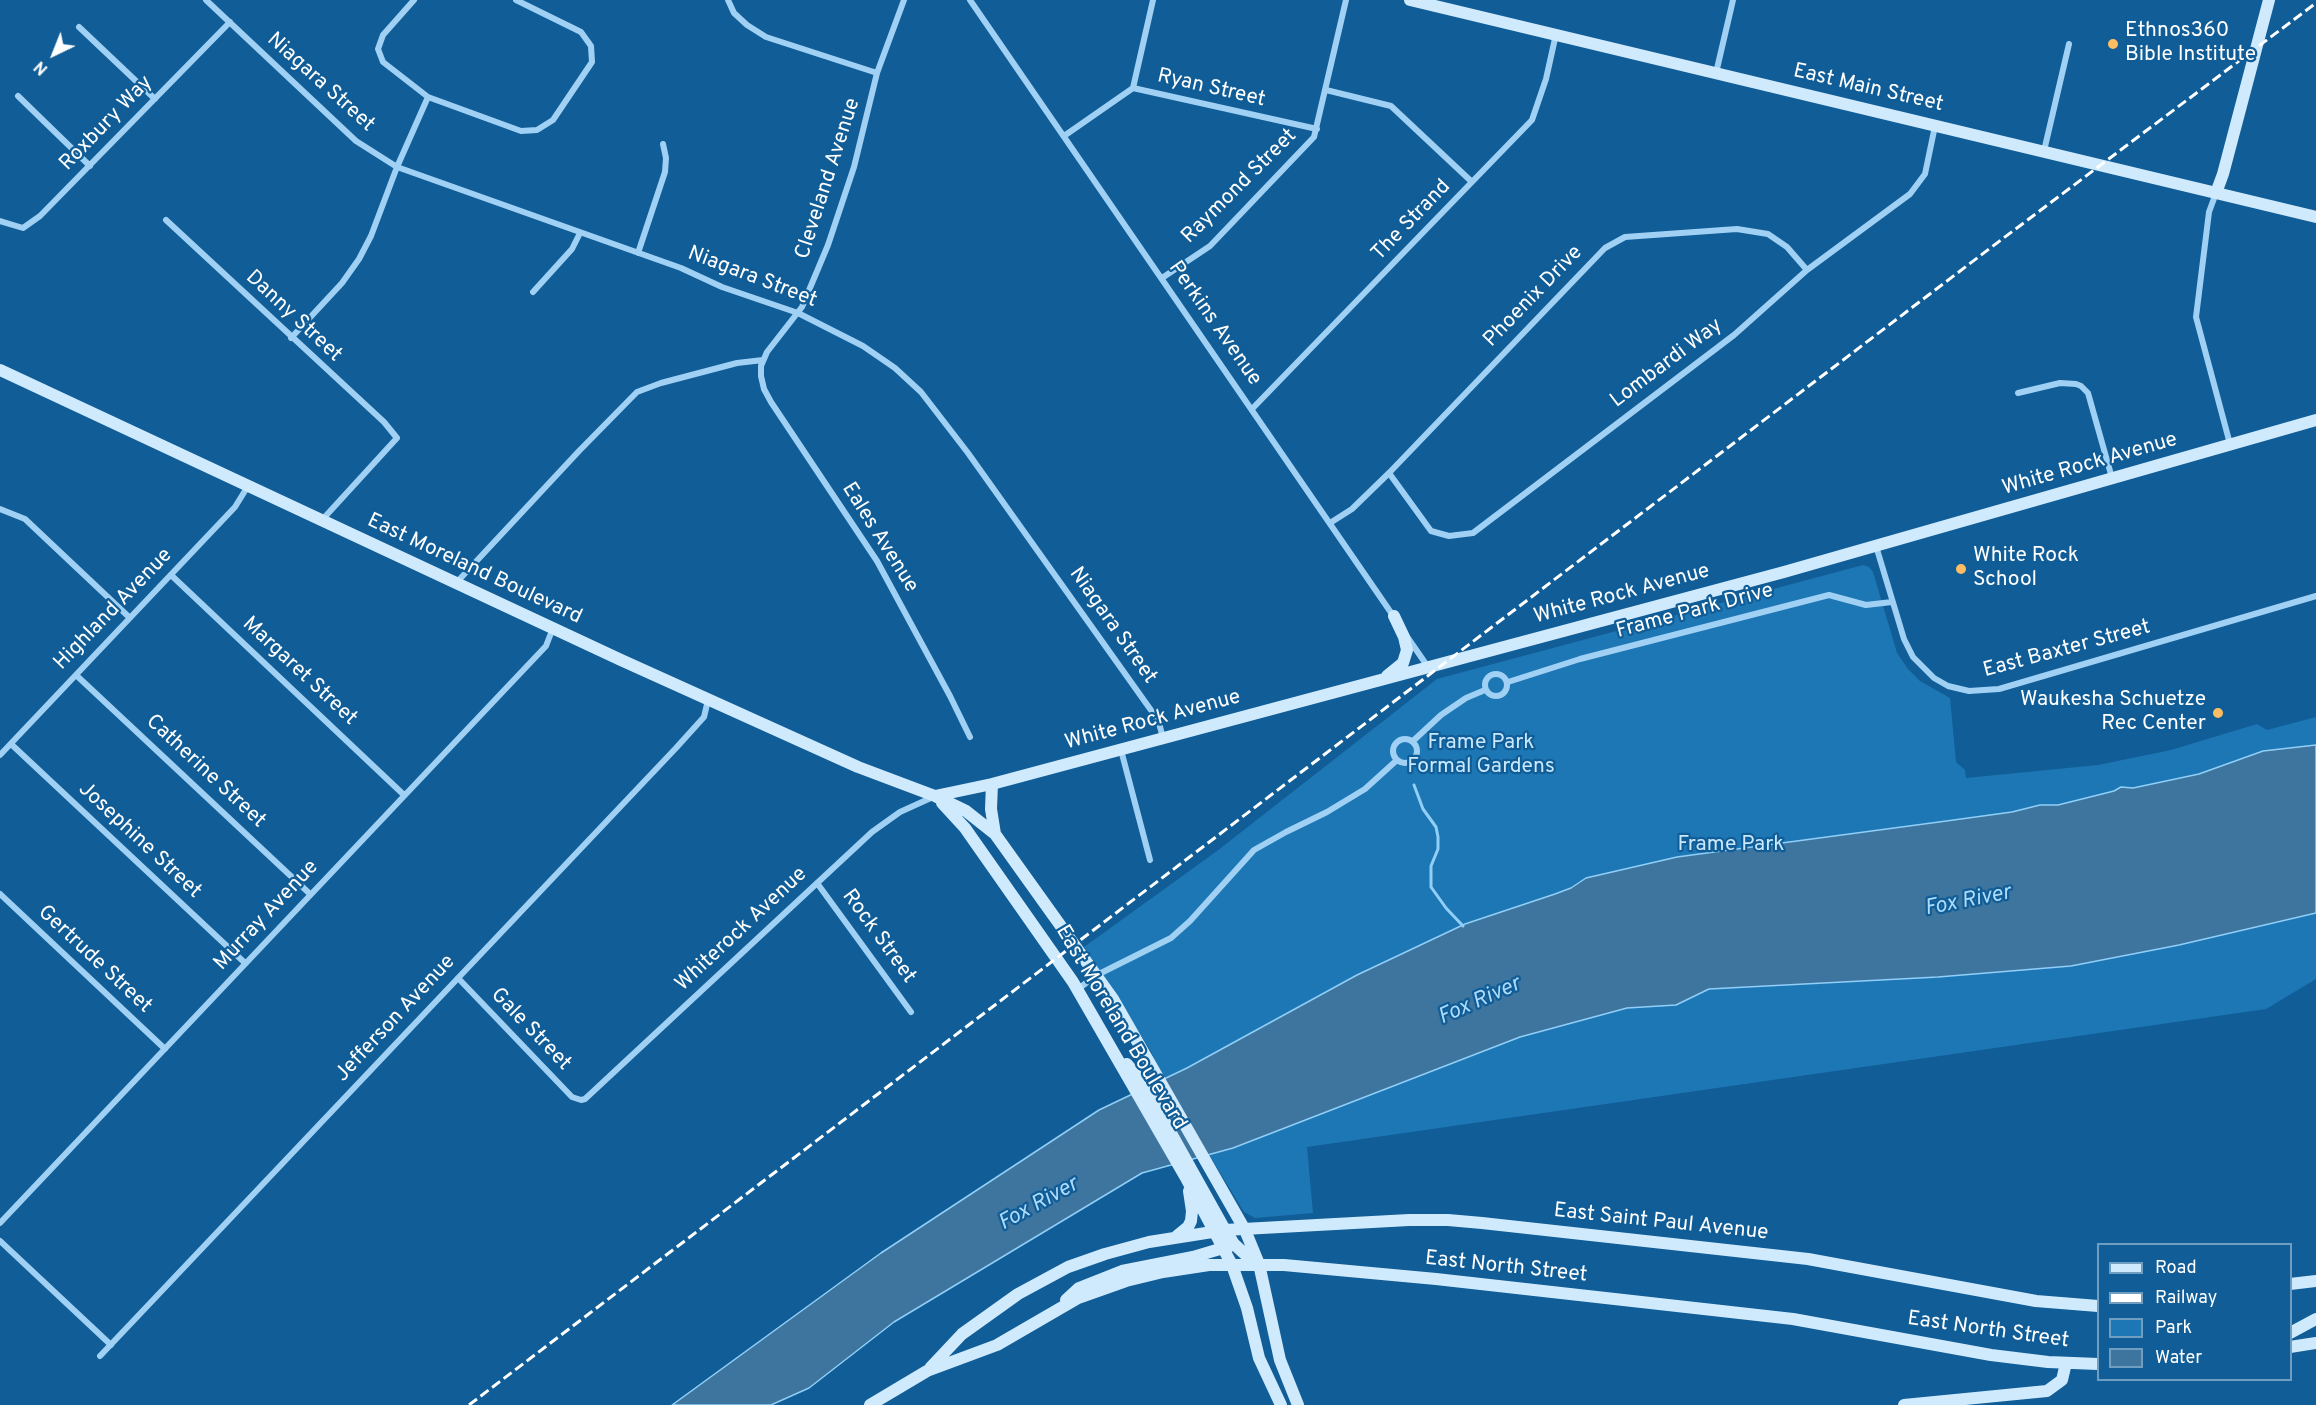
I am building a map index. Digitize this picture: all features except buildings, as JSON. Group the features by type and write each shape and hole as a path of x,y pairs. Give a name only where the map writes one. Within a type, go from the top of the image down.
{"main road":[{"name":"East Main Street","path":"1410,0 2316,217"},
{"path":"1462,12 1468,0"},
{"path":"2216,193 2269,0"},
{"name":"East Moreland Boulevard","path":"0,370 708,700 858,767 935,795 966,811 995,834 1097,975 1157,1074 1245,1230 1259,1264 1280,1360 1298,1405"},
{"name":"White Rock Avenue","path":"935,795 992,784 1876,546 2316,420"},
{"path":"1384,679 1402,663 1407,650 1404,637 1394,616"},
{"path":"992,784 991,809 995,834"},
{"name":"East Moreland Boulevard","path":"935,795 965,828 1020,905 1078,989 1110,1045 1139,1085 1229,1246 1259,1358 1281,1405"},
{"path":"1020,905 1038,893"},
{"path":"1174,1238 1188,1227 1191,1221 1190,1176"},
{"name":"East Saint Paul Avenue","path":"1221,1231 1409,1220 1449,1220 1808,1259 2036,1301 2097,1306"},
{"path":"1053,1312 1079,1288 1122,1271 1229,1246 1240,1238 1245,1230"},
{"name":"East North Street","path":"927,1371 962,1334 980,1319 1018,1294 1068,1267 1130,1247 1221,1231"},
{"path":"1229,1246 1259,1264"},
{"name":"East North Street","path":"870,1405 927,1371 997,1345 1053,1312 1105,1288 1182,1268 1232,1264 1259,1264 1436,1279 1794,1319 1991,1354 2066,1363 2097,1364"},
{"path":"2292,1284 2316,1281"},
{"path":"2292,1332 2316,1319"},
{"path":"2292,1347 2316,1343"},
{"path":"1904,1405 2047,1391 2062,1380 2066,1363"}],"street":[{"name":"Niagara Street","path":"206,0 356,141 398,167 681,268 723,287 798,313 863,346 895,368 921,392 946,423 1153,713 1159,723 1163,738"},
{"path":"414,0 383,35 378,49 383,62 428,96 521,131 537,130 553,120 592,62 591,46 581,32 516,0"},
{"path":"728,0 734,13 766,37 877,73"},
{"name":"Cleveland Avenue","path":"763,360 798,313 815,278 840,212 868,119 877,73 904,0"},
{"name":"Perkins Avenue","path":"970,0 1428,667"},
{"path":"1064,136 1133,88 1153,0"},
{"name":"Raymond Street","path":"1162,278 1210,246 1314,137 1346,0"},
{"path":"1716,73 1733,0"},
{"name":"Roxbury Way","path":"0,221 23,228 40,216 230,22"},
{"path":"79,27 154,99"},
{"name":"The Strand","path":"1252,409 1532,120 1546,79 1557,34"},
{"path":"2044,151 2069,44"},
{"name":"Ryan Street","path":"1133,88 1317,129"},
{"path":"1326,90 1391,106 1472,182"},
{"path":"18,96 90,166"},
{"path":"291,338 342,283 359,259 371,236 428,96"},
{"name":"Lombardi Way","path":"1389,473 1431,531 1449,536 1473,533 1734,335 1808,270 1910,194 1925,174 1935,126"},
{"path":"638,253 665,172 663,144"},
{"path":"2216,193 2209,212 2196,317 2230,444"},
{"name":"Danny Street","path":"166,219 291,338 384,422 397,438 322,520"},
{"name":"Phoenix Drive","path":"1330,523 1352,509 1389,473 1586,265 1605,248 1625,237 1737,229 1768,234 1787,247 1808,270"},
{"path":"533,292 572,249 580,233"},
{"path":"456,583 579,451 637,393 661,383 737,363 763,360"},
{"name":"Eales Avenue","path":"763,360 761,376 771,402 877,561 970,737"},
{"path":"2018,393 2060,383 2081,386 2088,393 2113,478"},
{"name":"Highland Avenue","path":"0,755 235,507 248,485"},
{"path":"0,509 25,519 130,618"},
{"name":"East Baxter Street","path":"1876,546 1904,639 1913,657 1920,666 1948,686 1969,691 1981,692 2009,686 2316,596"},
{"name":"Margaret Street","path":"171,575 404,795"},
{"name":"Frame Park Drive","path":"1508,682 1580,659 1829,595 1866,605 1892,602"},
{"name":"Murray Avenue","path":"0,1223 546,646 553,628"},
{"name":"Catherine Street","path":"76,675 310,894"},
{"name":"Frame Park Drive","path":"1492,675 1503,676 1508,682 1507,689 1499,696 1490,696 1485,690 1486,679 1492,675"},
{"name":"Frame Park Drive","path":"1413,741 1441,715 1466,698 1485,690"},
{"name":"Jefferson Avenue","path":"100,1356 676,748 704,717 708,700"},
{"name":"Frame Park Drive","path":"1404,739 1413,741 1417,750 1413,760 1402,763 1397,760 1394,755 1395,745 1404,739"},
{"name":"Josephine Street","path":"0,743 8,746 245,963"},
{"path":"1121,749 1150,860"},
{"name":"Frame Park Drive","path":"1078,989 1097,975 1171,938 1190,921 1254,850 1327,812 1365,789 1397,760"},
{"name":"Whiterock Avenue","path":"581,1100 585,1099 872,832 900,812 935,795"},
{"name":"Rock Street","path":"817,883 911,1012"},
{"name":"Gertrude Street","path":"0,894 165,1049"},
{"name":"Gale Street","path":"458,978 572,1097 581,1100"},
{"path":"0,1240 111,1345"}],"green space":[{"name":"Frame Park","path":"1863,565 1869,567 1873,572 1897,653 1920,681 1950,698 1956,762 1965,770 1966,778 2098,765 2171,750 2257,724 2267,730 2316,717 2316,979 2266,1009 1307,1147 1313,1213 1255,1218 1244,1212 1158,1071 1152,1053 1084,947 1217,851 1437,679"}],"water":[{"name":"Fox River","path":"2316,745 2316,913 2179,945 2071,966 1938,977 1709,989 1676,1005 1627,1008 1520,1037 1233,1148 1142,1173 894,1322 809,1388 771,1405 672,1405 881,1253 1099,1110 1187,1068 1357,975 1465,924 1571,888 1586,878 1677,857 2012,812 2040,805 2058,805 2114,791 2121,787 2133,788 2199,774 2263,751"}],"waterway":[{"path":"1414,785 1423,809 1436,827 1438,837 1438,849 1431,866 1431,887 1463,926"}],"railway":[{"path":"469,1405 2316,3"}],"place":[{"name":"Ethnos360 Bible Institute","path":"2113,44"},
{"name":"White Rock School","path":"1961,569"},
{"name":"Waukesha Schuetze Rec Center","path":"2218,713"}],"park label":[{"name":"Frame Park Formal Gardens","path":"1481,756"}]}
